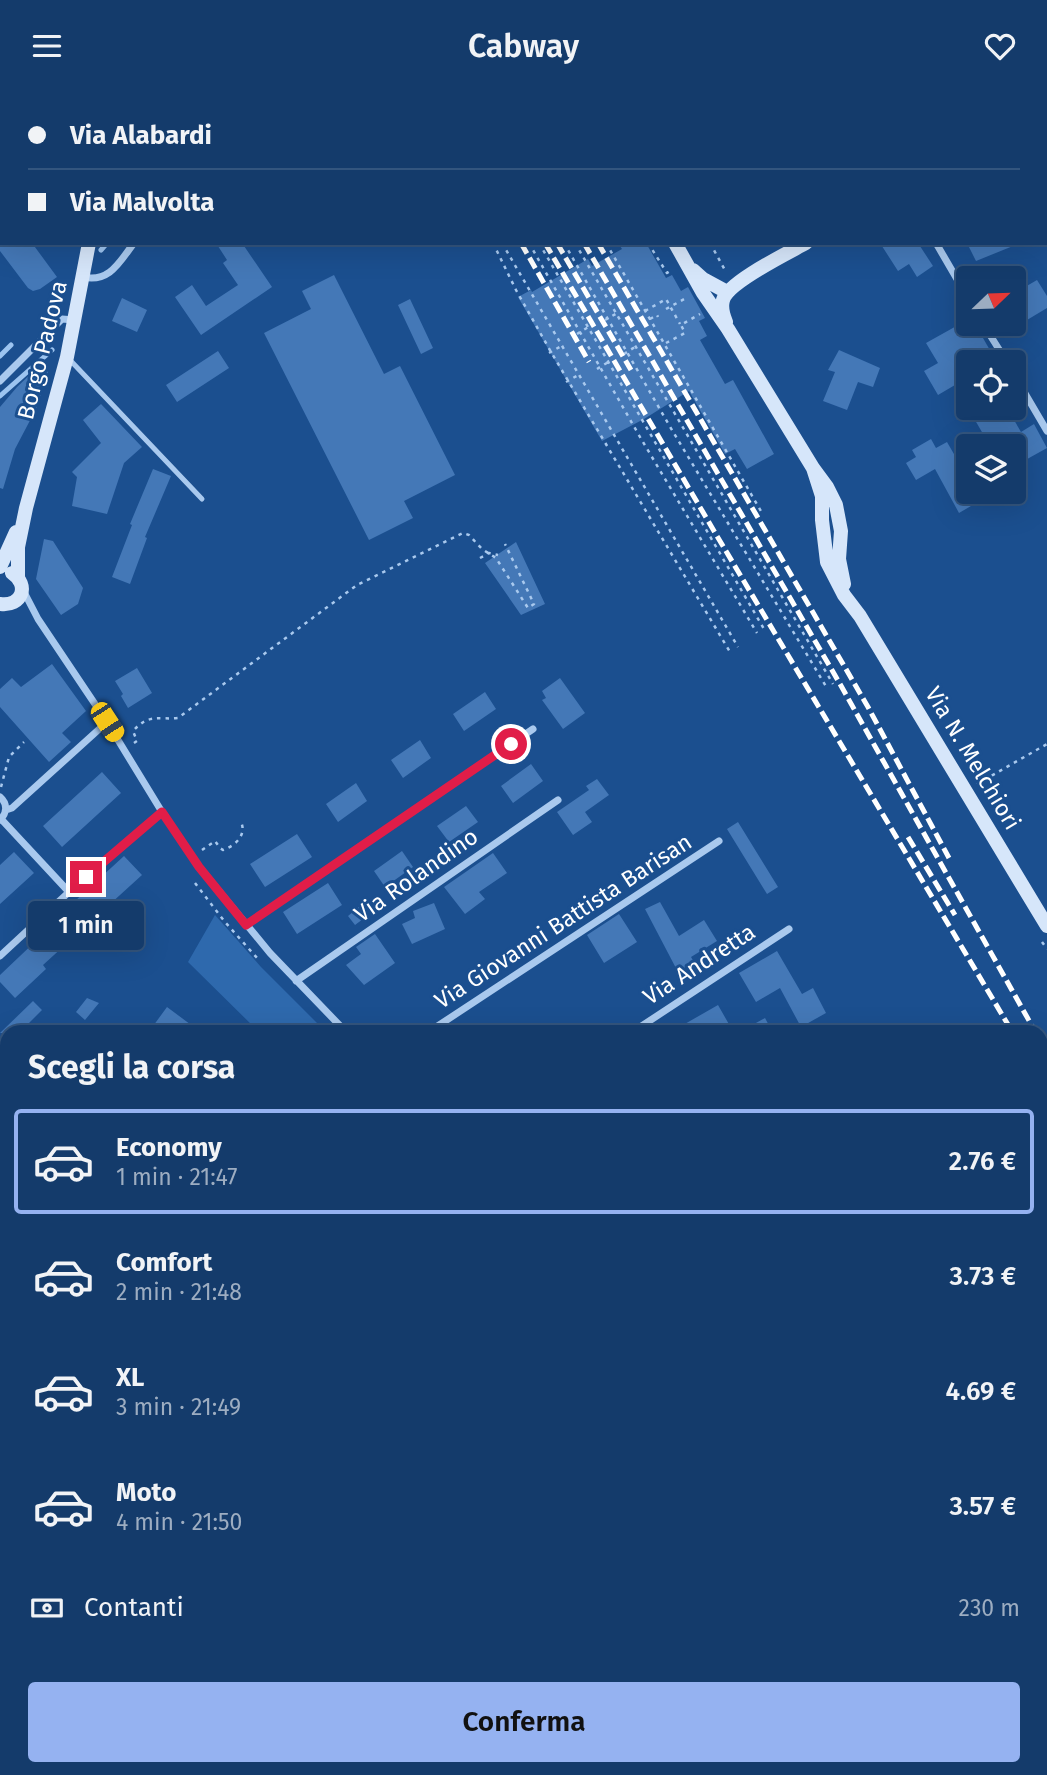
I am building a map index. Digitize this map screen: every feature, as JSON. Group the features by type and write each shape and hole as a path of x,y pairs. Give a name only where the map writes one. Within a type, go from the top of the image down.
{"street":[{"name":"Borgo Padova","path":"20,582 18,547 67,357 89,245"},
{"path":"83,277 98,278 108,274 132,245"},
{"name":"Via N. Melchiori","path":"676,245 682,267 728,329 827,487 836,505 841,531 839,559 844,582 859,615 1047,926"},
{"path":"727,292 747,277 803,245"},
{"path":"937,245 956,277"},
{"name":"Via N. Melchiori","path":"682,267 727,292 722,308 728,329"},
{"path":"0,381 62,319 75,320"},
{"path":"1026,395 1047,431"},
{"name":"Borgo Padova","path":"0,567 26,508"},
{"path":"0,573 9,572 20,582 38,619 192,857 246,925 339,1025"},
{"path":"5,604 19,598 20,582"},
{"path":"5,604 24,609 38,619"},
{"path":"6,810 12,808 107,722"},
{"path":"246,925 533,729"},
{"path":"0,797 6,810 1,820 69,892"},
{"name":"Via Rolandino","path":"296,981 558,800"},
{"path":"0,956 162,812"},
{"name":"Via Giovanni Battista Barisan","path":"439,1025 719,841"},
{"name":"Via Andretta","path":"643,1025 789,929"}],"lane":[{"path":"67,357 202,499"}],"path":[{"path":"493,245 550,352 730,652"},
{"path":"503,245 737,647"},
{"path":"530,245 598,368 757,633"},
{"path":"540,245 764,629"},
{"path":"565,245 625,353 827,688"},
{"path":"576,245 833,684"},
{"path":"607,245 762,513"},
{"path":"649,245 667,273 682,267"},
{"path":"711,245 726,272"},
{"path":"668,308 689,296"},
{"path":"645,311 666,299 668,308 681,325 685,333 664,344"},
{"path":"606,319 617,313"},
{"path":"681,325 700,314"},
{"path":"650,319 657,315 658,317"},
{"path":"578,333 589,327"},
{"path":"550,352 562,345"},
{"path":"625,353 637,346"},
{"path":"598,368 609,362"},
{"path":"567,381 579,374"},
{"path":"137,741 133,731 137,726 153,717 178,718 357,585 463,533 496,558 528,608 534,604 505,544"},
{"path":"480,558 489,553 498,555"},
{"path":"1,787 9,757 24,742"},
{"path":"975,785 1047,744"},
{"path":"192,857 215,841 223,850 229,848 241,837 241,823"}],"shaded area":[{"path":"215,915 261,967 319,1025 252,1025 188,962"}],"building":[{"path":"0,245 33,245 57,277 33,291 0,251"},
{"path":"217,245 243,245 272,287 201,335 175,297 192,285 206,306 238,285 223,263 227,260"},
{"path":"619,245 647,245 666,278 672,275 681,291 688,287 705,318 699,321 707,336 700,340 725,384 733,380 774,454 747,469 735,449 725,454 689,391 602,441 518,297 531,290 532,292 588,259 592,266 622,249"},
{"path":"881,245 919,245 933,266 917,277 909,264 898,271"},
{"path":"968,245 1016,245 976,261"},
{"path":"334,275 384,374 400,366 455,475 404,501 413,518 369,540 264,333 311,309 302,291"},
{"path":"1037,280 1047,296 1047,308 1027,320 1026,318 1026,286"},
{"path":"122,298 147,310 137,332 112,321"},
{"path":"410,299 433,348 421,354 398,305"},
{"path":"956,326 956,336 982,336 990,350 956,350 956,387 938,395 924,371 938,363 926,343"},
{"path":"839,350 880,368 873,387 858,382 847,410 823,401 835,372 828,370"},
{"path":"218,351 229,368 177,402 166,385"},
{"path":"41,364 48,372 36,409 15,449 3,489 0,488 0,407"},
{"path":"101,404 142,447 124,463 107,514 72,506 77,477 72,472 101,443 83,420"},
{"path":"975,420 1014,420 1021,432 1034,424 1047,448 1026,460 1026,434 983,434"},
{"path":"931,439 936,448 947,442 956,458 956,504 974,504 959,513 935,469 916,480 906,463 916,457 912,450"},
{"path":"153,469 171,476 145,537 147,538 130,584 112,577"},
{"path":"44,539 53,541 83,588 78,604 61,615 36,579"},
{"path":"516,542 545,604 521,615 485,563"},
{"path":"52,664 86,711 62,733 71,742 49,762 0,707 0,689 12,678 21,687"},
{"path":"137,668 152,693 128,708 115,681"},
{"path":"560,678 585,713 563,729 542,700 546,698 542,691"},
{"path":"485,692 496,709 464,731 453,714"},
{"path":"420,740 431,758 403,778 391,760"},
{"path":"531,764 543,781 513,803 501,786"},
{"path":"102,772 121,793 62,847 43,826"},
{"path":"597,779 609,795 585,812 592,822 573,835 557,812 589,790 586,786"},
{"path":"356,783 367,801 338,822 326,804"},
{"path":"466,806 478,822 449,842 437,826"},
{"path":"738,822 778,887 767,894 727,829"},
{"path":"297,834 312,857 265,887 250,864"},
{"path":"402,851 413,867 385,887 374,871"},
{"path":"14,852 34,873 0,904 0,865"},
{"path":"493,853 507,873 479,892 485,899 465,914 444,887"},
{"path":"124,856 142,875 43,965 46,969 15,998 0,982 0,975 40,937 38,935"},
{"path":"328,883 342,905 297,934 283,912"},
{"path":"660,902 679,936 704,920 717,941 691,957 694,962 678,972 645,909"},
{"path":"434,903 445,929 412,944 402,924 415,918 413,911"},
{"path":"360,906 367,916 355,925 348,916"},
{"path":"619,914 637,942 604,963 587,935"},
{"path":"375,934 395,963 364,985 346,965 361,954 356,947"},
{"path":"777,951 802,994 813,988 826,1013 800,1025 780,988 756,1002 739,973"},
{"path":"87,998 99,1003 85,1020 76,1012"},
{"path":"33,1001 42,1010 27,1025 8,1025"},
{"path":"718,1005 729,1025 683,1025"},
{"path":"167,1007 191,1025 154,1025"},
{"path":"765,1018 769,1025 752,1025"}],"waterway":[{"path":"101,250 105,245"},
{"path":"0,356 11,345"},
{"path":"0,396 52,350"}],"railway":[{"path":"522,245 589,362"},
{"path":"546,245 1008,1025"},
{"path":"558,245 631,370"},
{"path":"585,245 840,684 1032,1025"},
{"path":"599,245 868,707 949,858"},
{"path":"908,837 955,915"}],"route":[{"path":"86,877 162,812 199,867 246,925 511,744"}]}
